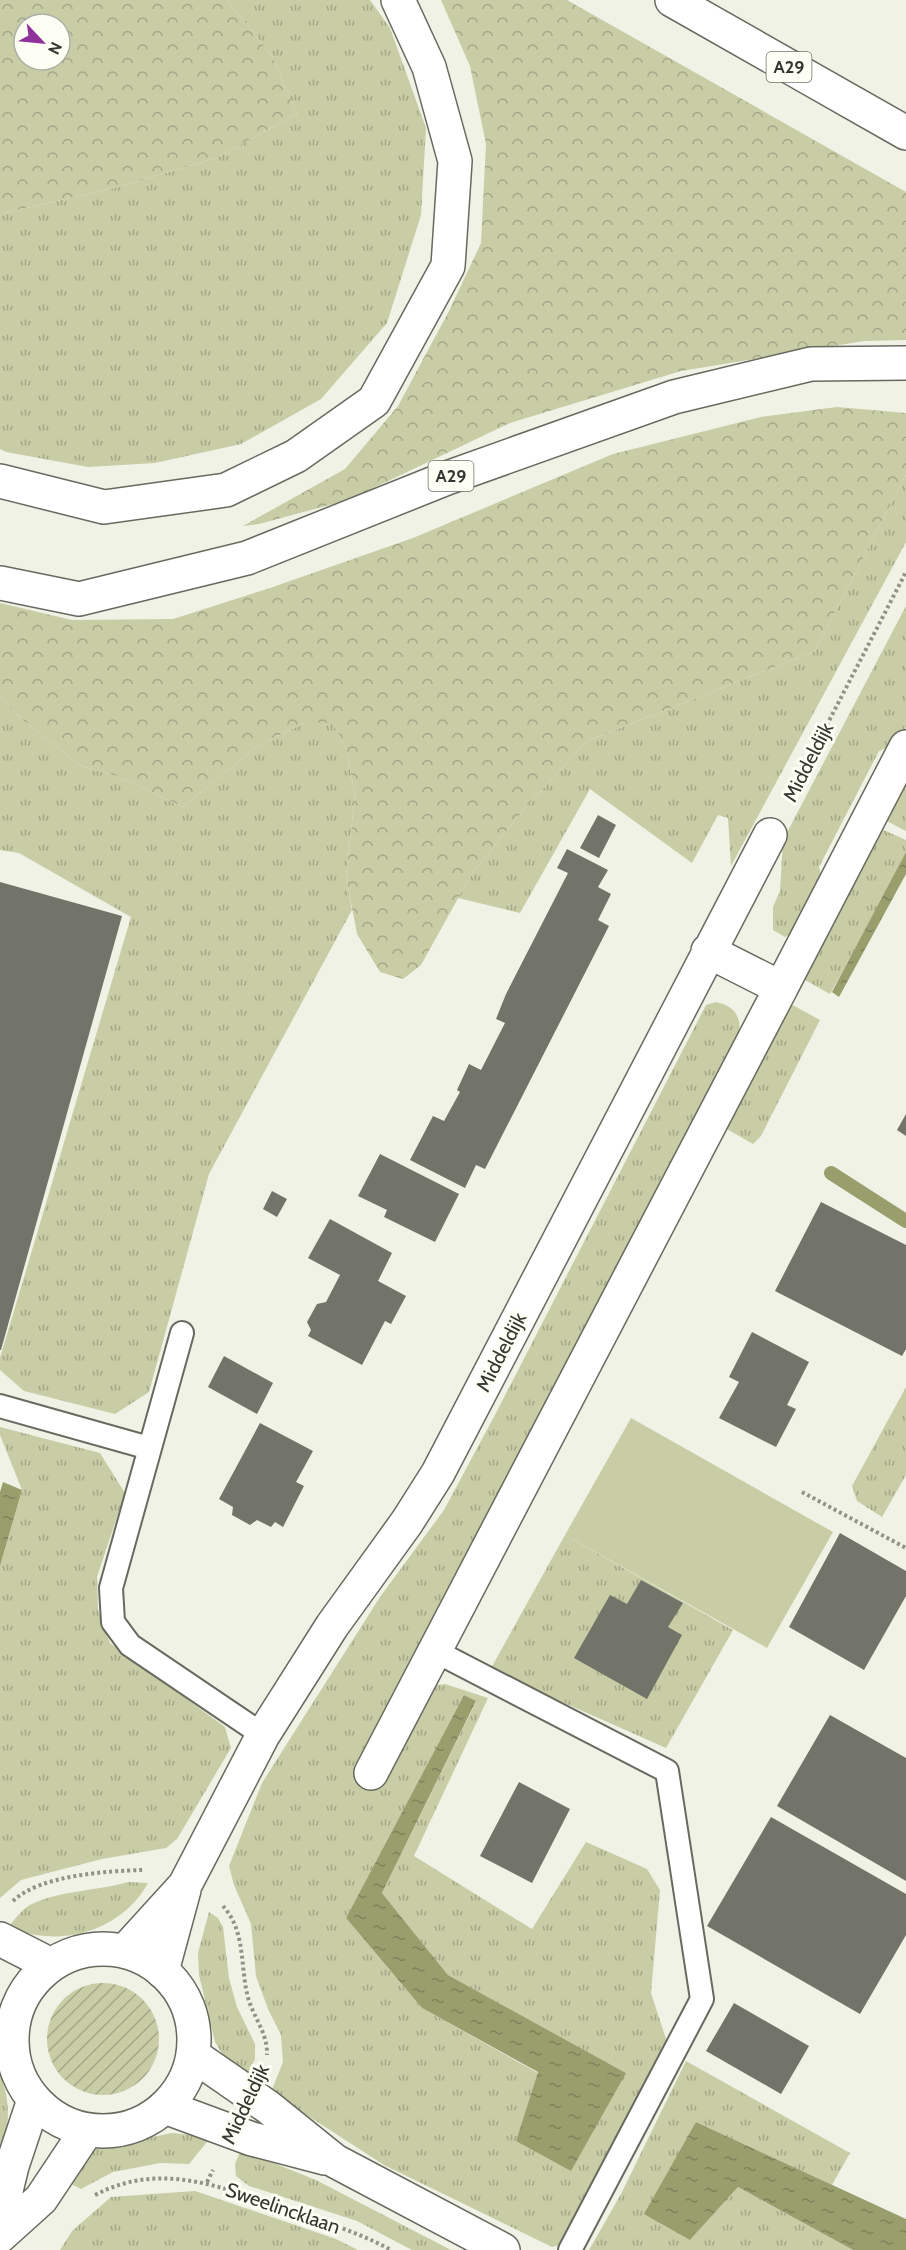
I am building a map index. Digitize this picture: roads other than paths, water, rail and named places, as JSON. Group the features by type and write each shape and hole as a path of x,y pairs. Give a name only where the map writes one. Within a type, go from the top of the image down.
{"main road":[{"path":"0,481 104,507 226,490 296,456 374,401 448,266 455,161 429,67 398,0"},
{"name":"A29","path":"672,0 906,133"},
{"name":"A29","path":"0,583 79,599 91,597 247,558 447,478 674,397 811,364 906,363"},
{"path":"371,1773 906,747"},
{"name":"Middeldijk","path":"162,1971 185,1886 263,1735 332,1626 407,1522 438,1473 770,835"},
{"path":"708,951 781,988"},
{"name":"Middeldijk","path":"125,1951 185,1886"},
{"path":"0,1939 51,1965"},
{"path":"103,1949 125,1951 145,1959 172,1980 186,2002 193,2029 193,2055 183,2083 165,2107 154,2115 129,2127 102,2132 87,2130 58,2120 34,2100 25,2089 14,2062 12,2034 7,2012 51,1965 81,1951 103,1949"},
{"path":"193,2055 251,2096 335,2161 503,2250"},
{"path":"0,2216 12,2166 34,2100"},
{"path":"165,2107 233,2133 335,2161"},
{"path":"0,2236 41,2199 87,2130"}],"lane":[{"path":"182,1333 111,1588 113,1622 130,1646 263,1735"},
{"path":"0,1406 149,1448"},
{"path":"435,1651 667,1771 702,1999 570,2250"}],"water":[{"path":"906,852 906,874 839,997 832,992"},
{"path":"3,1482 22,1490 0,1566 0,1492"},
{"path":"464,1695 476,1701 382,1893 448,1975 626,2073 571,2171 516,2141 538,2072 422,2008 346,1918"},
{"path":"696,2122 906,2219 906,2250 853,2250 738,2187 690,2240 644,2214"}],"waterway":[{"path":"831,1173 906,1221"}]}
